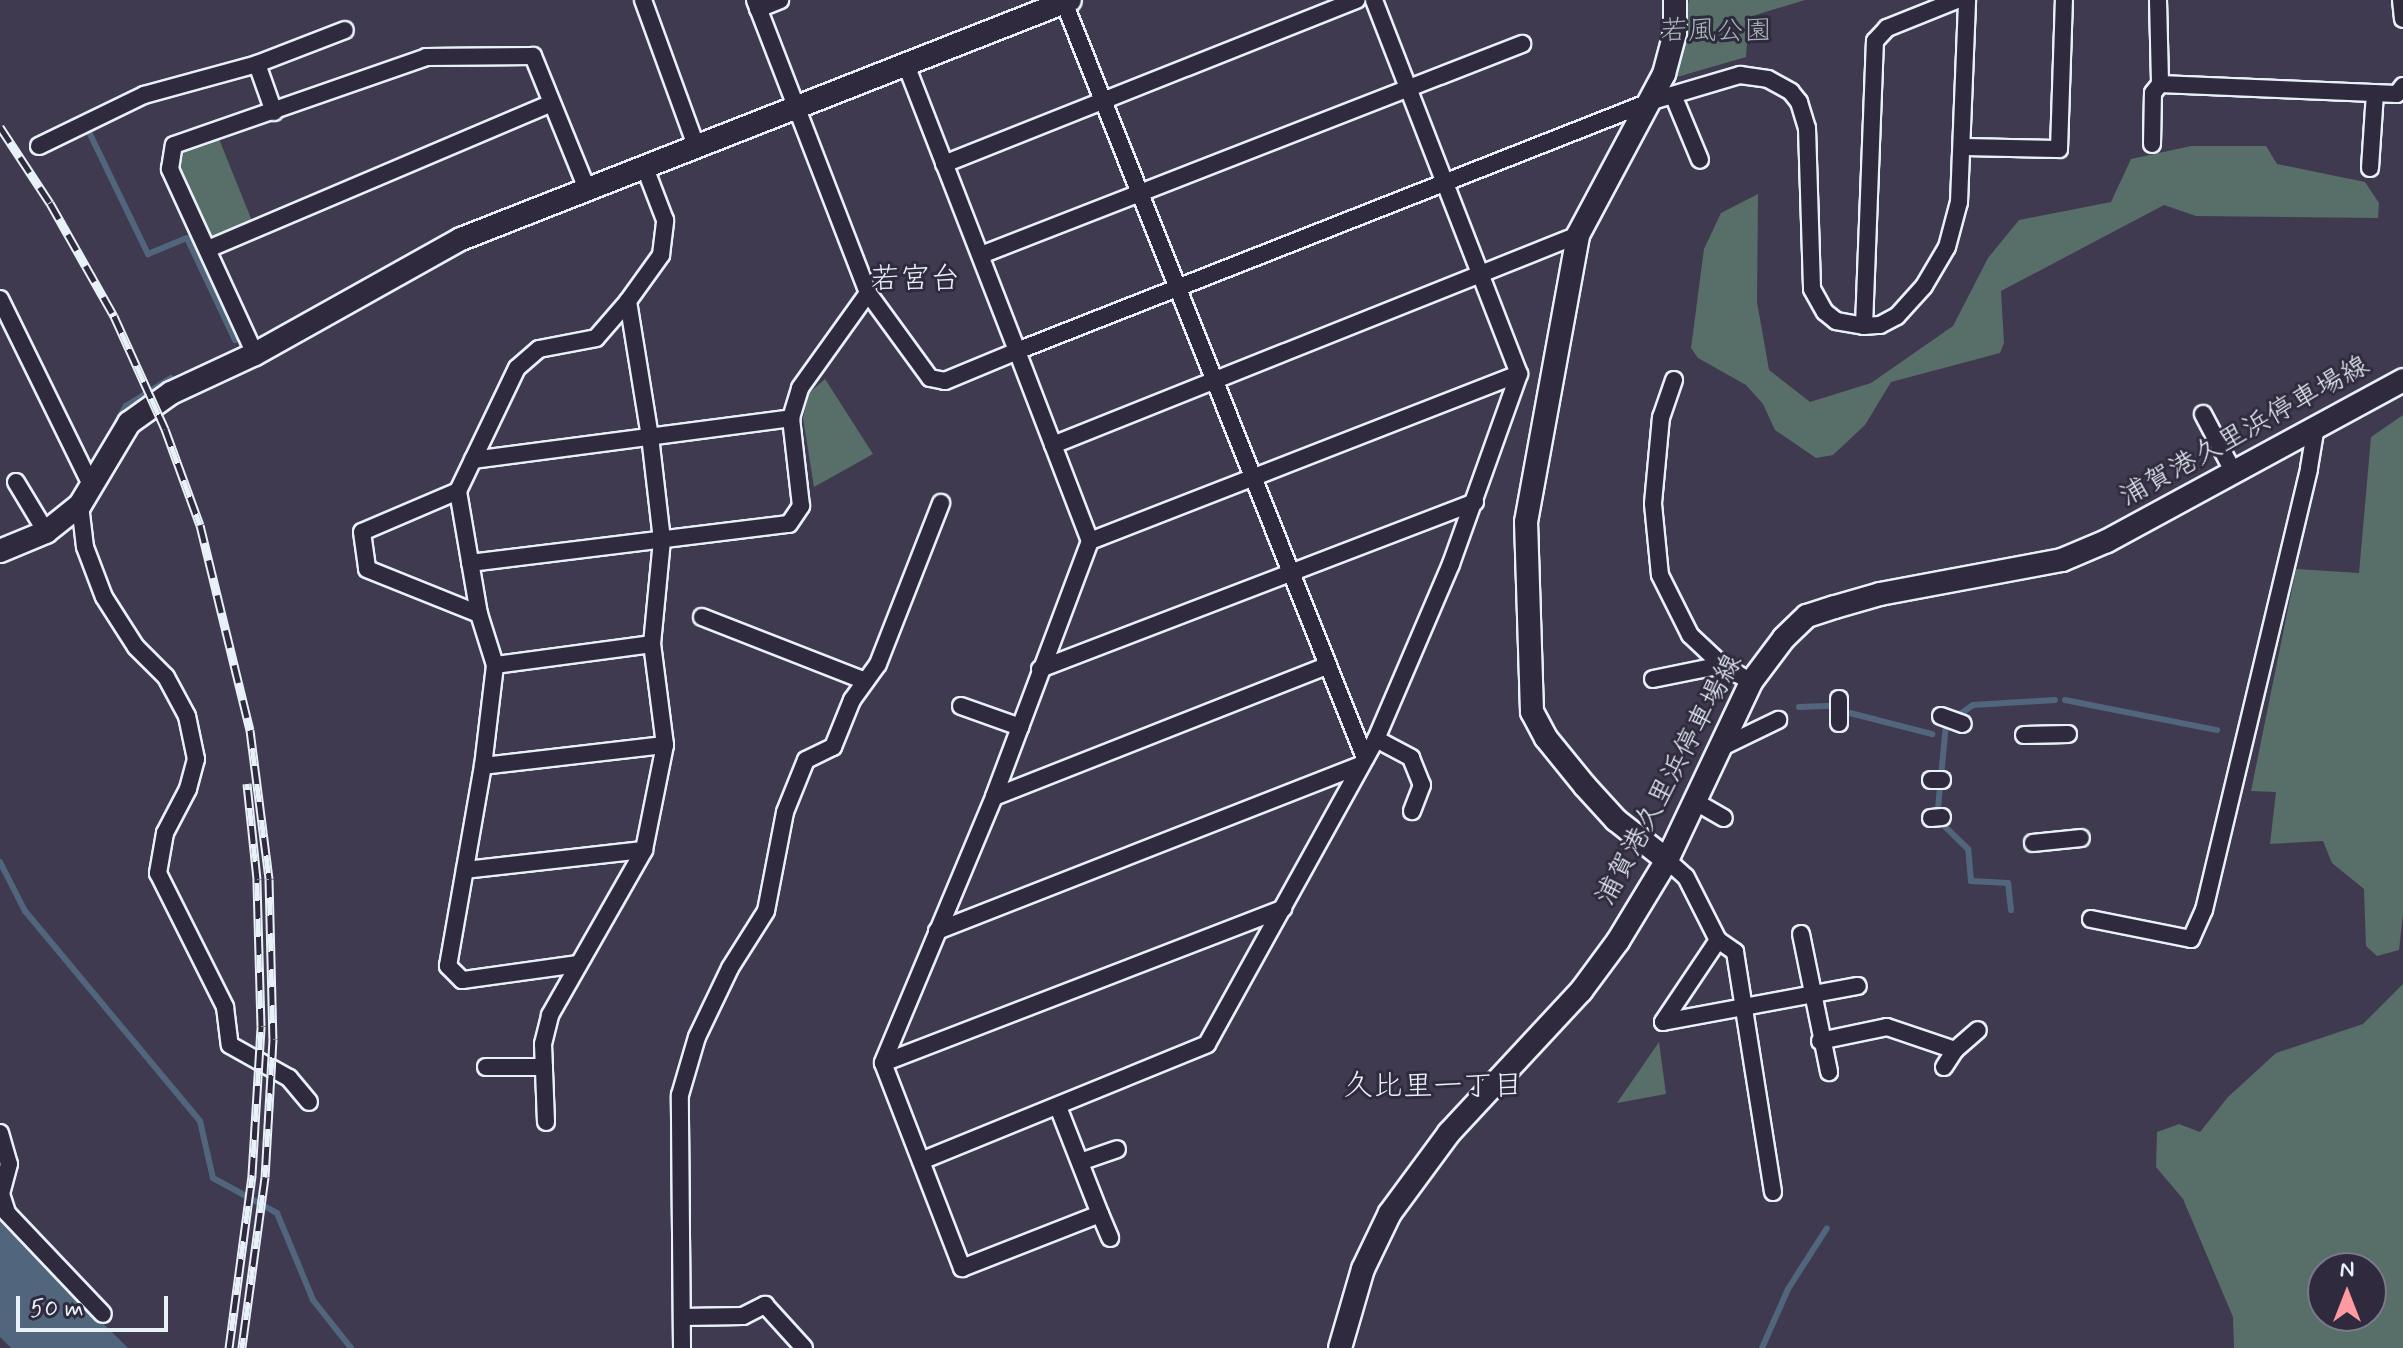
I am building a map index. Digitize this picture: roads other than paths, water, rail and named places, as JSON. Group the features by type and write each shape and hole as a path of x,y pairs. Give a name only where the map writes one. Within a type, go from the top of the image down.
{"street":[{"path":"643,0 696,146"},
{"path":"780,0 756,4 868,293 930,378 945,381 1662,98 1740,75 1768,79 1791,92 1799,102 1807,128 1812,289 1825,312 1836,321 1864,326 1880,325 1897,316 1924,286 1947,247 1959,202 1967,0"},
{"path":"944,164 1357,0"},
{"path":"921,1161 1207,1044 1376,739 1475,502 1519,374 1374,0"},
{"path":"1675,0 1670,56 1662,98 1578,235 1526,522 1532,712 1546,738 1616,820 1686,877 1718,940 1735,952 1773,1192"},
{"path":"1864,326 1875,41 1887,28 1957,0"},
{"path":"1962,147 2059,149 2064,0"},
{"path":"2152,144 2153,93 2160,84 2158,0"},
{"path":"2401,0 2403,19"},
{"path":"10,541 46,532 80,505 90,483 129,423 171,393 255,354 461,239 1065,1 1101,103 1363,762"},
{"path":"39,146 144,95 257,64 345,30"},
{"path":"981,255 1522,44"},
{"path":"255,354 170,169 174,145 426,57 533,56 587,189"},
{"path":"905,62 1090,541 994,797 883,1063 962,1268 1100,1214"},
{"path":"257,64 274,112"},
{"path":"2160,84 2397,94 2403,86"},
{"path":"2370,168 2375,93"},
{"path":"1662,98 1700,160"},
{"path":"208,249 550,104"},
{"path":"578,964 462,980 448,966 483,766 495,665 479,614 458,491 517,368 539,349 596,338 661,255 665,220 645,168"},
{"path":"1053,445 1578,235"},
{"path":"470,563 789,524 801,506 791,418 800,388 868,293"},
{"path":"0,299 4,320 90,483"},
{"path":"546,1122 543,1044 550,1015 644,850 665,745 652,644 662,540 650,437 628,301"},
{"path":"1090,541 1519,374"},
{"path":"1674,380 1661,417 1653,504 1660,575 1690,635 1722,665 1751,682"},
{"name":"浦賀港久里浜停車場線","path":"1340,1348 1363,1269 1405,1188 1449,1133 1581,991 1618,941 1667,860 1751,682 1784,638 1807,616 1880,594 2062,560 2107,541 2403,380"},
{"path":"2203,414 2233,471"},
{"path":"473,460 791,418"},
{"path":"2091,919 2191,939 2208,895 2309,468 2316,426"},
{"path":"16,482 46,532"},
{"path":"458,491 362,532 367,569 479,614"},
{"path":"1040,669 1475,502"},
{"path":"682,1348 680,1095 697,1037 730,968 766,911 785,812 806,760 833,747 852,700 878,664 941,503"},
{"path":"80,505 85,547 104,597 136,647 166,677 187,716 196,759 188,789 165,833 158,873 225,1007 230,1045 289,1078 309,1102"},
{"path":"702,617 865,681"},
{"path":"495,665 652,644"},
{"path":"1653,679 1722,665"},
{"path":"994,797 1327,666"},
{"path":"1839,699 1839,723"},
{"path":"961,706 1020,727"},
{"path":"1718,749 1778,720"},
{"path":"2024,735 2068,734"},
{"path":"1376,739 1411,758 1422,785 1412,811"},
{"path":"483,766 665,745"},
{"path":"937,931 1363,762"},
{"path":"1696,802 1724,818"},
{"path":"2033,843 2081,838"},
{"path":"465,870 644,850"},
{"path":"883,1063 1283,909"},
{"path":"1801,934 1820,1041 1829,1072"},
{"path":"1718,940 1663,1022 1858,986"},
{"path":"1820,1041 1887,1027 1955,1050"},
{"path":"1944,1067 1955,1050 1978,1030"},
{"path":"486,1067 544,1067"},
{"path":"1058,1107 1110,1238"},
{"path":"0,1133 9,1164 1,1194 7,1213 103,1314"},
{"path":"1080,1162 1117,1149"},
{"path":"682,1317 743,1316 765,1305 804,1348"}],"water":[{"path":"0,1222 128,1348 11,1348 0,1337"}],"waterway":[{"path":"89,132 148,254 187,238 235,340"},
{"path":"116,423 126,406 171,378"},
{"path":"2011,910 2008,883 1971,881 1968,849 1937,819 1946,724 1973,705 2055,700"},
{"path":"2065,700 2217,730"},
{"path":"1799,707 1833,706"},
{"path":"1850,713 1932,734"},
{"path":"0,862 25,911 200,1121 213,1178 277,1213 313,1300 351,1348"},
{"path":"1762,1348 1788,1289 1827,1228"}],"railway":[{"path":"0,127 50,203 114,316 165,429 200,525 250,730 269,879 273,1039 265,1177 242,1348"},
{"path":"229,1348 252,1175 261,1026 257,879 247,784"}],"district":[{"name":"若宮台","path":"915,280"},
{"name":"久比里一丁目","path":"1433,1087"}],"park label":[{"name":"若風公園","path":"1716,32"}]}
